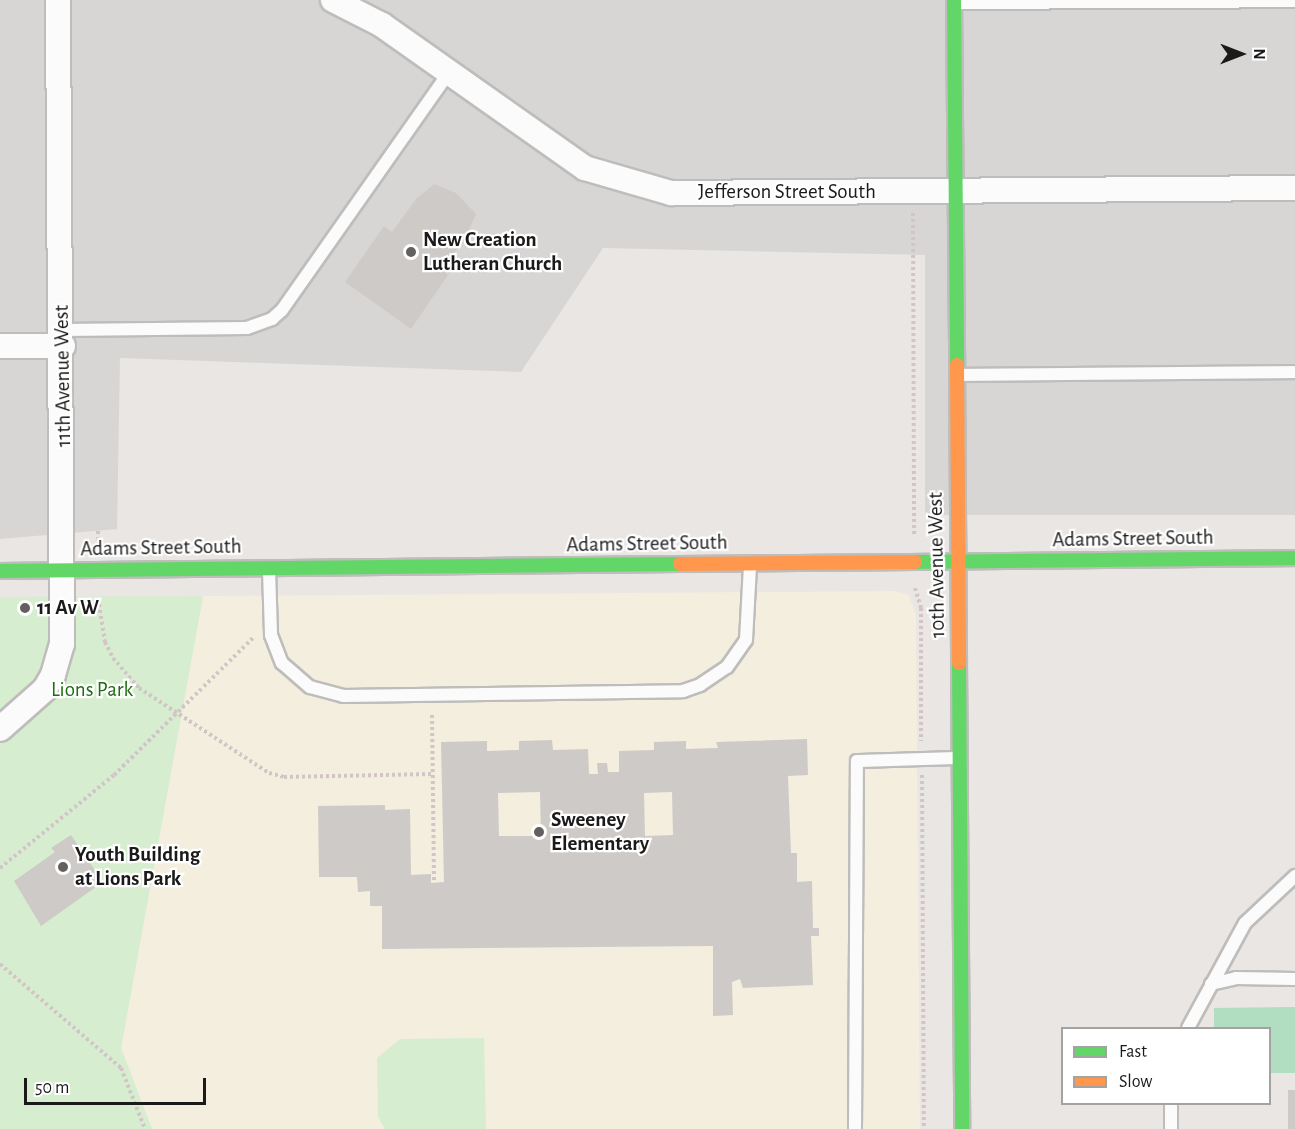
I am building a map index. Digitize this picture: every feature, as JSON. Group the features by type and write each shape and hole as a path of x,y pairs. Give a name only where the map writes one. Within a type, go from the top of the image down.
{"street":[{"name":"11th Avenue West","path":"0,729 34,702 53,675 62,644 63,338 58,0"},
{"name":"Jefferson Street South","path":"333,0 382,25 585,168 671,193 1295,188"},
{"name":"10th Avenue West","path":"954,1 953,190 962,1129"},
{"path":"0,346 63,338"},
{"name":"Adams Street South","path":"0,571 1295,558"}],"lane":[{"path":"954,1 1295,1"},
{"path":"63,338 247,328 272,319 282,310 449,72"},
{"path":"956,375 1295,372"},
{"path":"269,568 271,635 282,663 310,687 343,696 682,691 700,686 727,667 746,640 750,564"},
{"path":"855,1129 857,761 960,758"},
{"path":"1189,1027 1245,923 1295,876"},
{"path":"1211,984 1236,978 1295,979"},
{"path":"1171,1105 1171,1129"}],"path":[{"path":"913,191 913,562 916,600 921,608 924,1129"},
{"path":"98,531 101,628 113,658 139,688 277,776 432,774"},
{"path":"0,868 114,775 179,714 254,637"},
{"path":"432,715 434,883"},
{"path":"0,964 121,1068 145,1129"}],"shaded area":[{"path":"0,0 1295,0 1295,515 925,515 925,255 603,248 521,372 120,358 117,529 0,539"},
{"name":"Sweeney Elementary","path":"894,591 909,595 916,615 920,1129 152,1129 121,1048 203,596"}],"green space":[{"name":"Lions Park","path":"203,596 121,1048 152,1129 0,1129 0,597"},
{"path":"1295,1007 1295,1073 1271,1073 1271,1027 1214,1027 1214,1008"},
{"path":"484,1038 486,1129 385,1129 378,1117 377,1058 400,1039"}],"building":[{"name":"New Creation Lutheran Church","path":"434,184 456,193 476,214 464,241 440,269 448,275 411,329 345,282 384,226 392,232 416,199"},
{"path":"807,739 808,775 788,776 791,853 797,853 797,882 812,881 813,928 819,928 819,936 811,936 813,985 743,988 740,979 732,982 733,1015 713,1016 713,946 382,949 382,906 370,906 370,891 358,892 357,877 319,877 318,806 385,805 385,810 410,809 411,875 431,874 431,883 444,882 441,742 487,741 487,751 519,750 519,741 552,740 553,750 588,749 589,774 598,774 597,763 607,763 608,772 619,772 619,751 654,750 654,742 686,741 686,749 718,748 716,742","holes":["540,792 541,836 499,836 498,793","672,792 673,835 645,836 644,793"]},
{"name":"Youth Building at Lions Park","path":"71,835 103,882 41,926 14,881 55,852 51,848"},
{"path":"1288,1090 1295,1090 1295,1129 1288,1129"}],"traffic: fast":[{"path":"954,0 957,365"},
{"path":"915,562 1295,558"},
{"path":"0,571 680,564"},
{"path":"959,663 962,1129"}],"traffic: slow":[{"path":"957,365 959,663"},
{"path":"680,564 915,562"}],"place":[{"name":"New Creation Lutheran Church","path":"411,252"},
{"name":"11 Av W","path":"25,608"},
{"name":"Sweeney Elementary","path":"539,832"},
{"name":"Youth Building at Lions Park","path":"63,867"}]}
